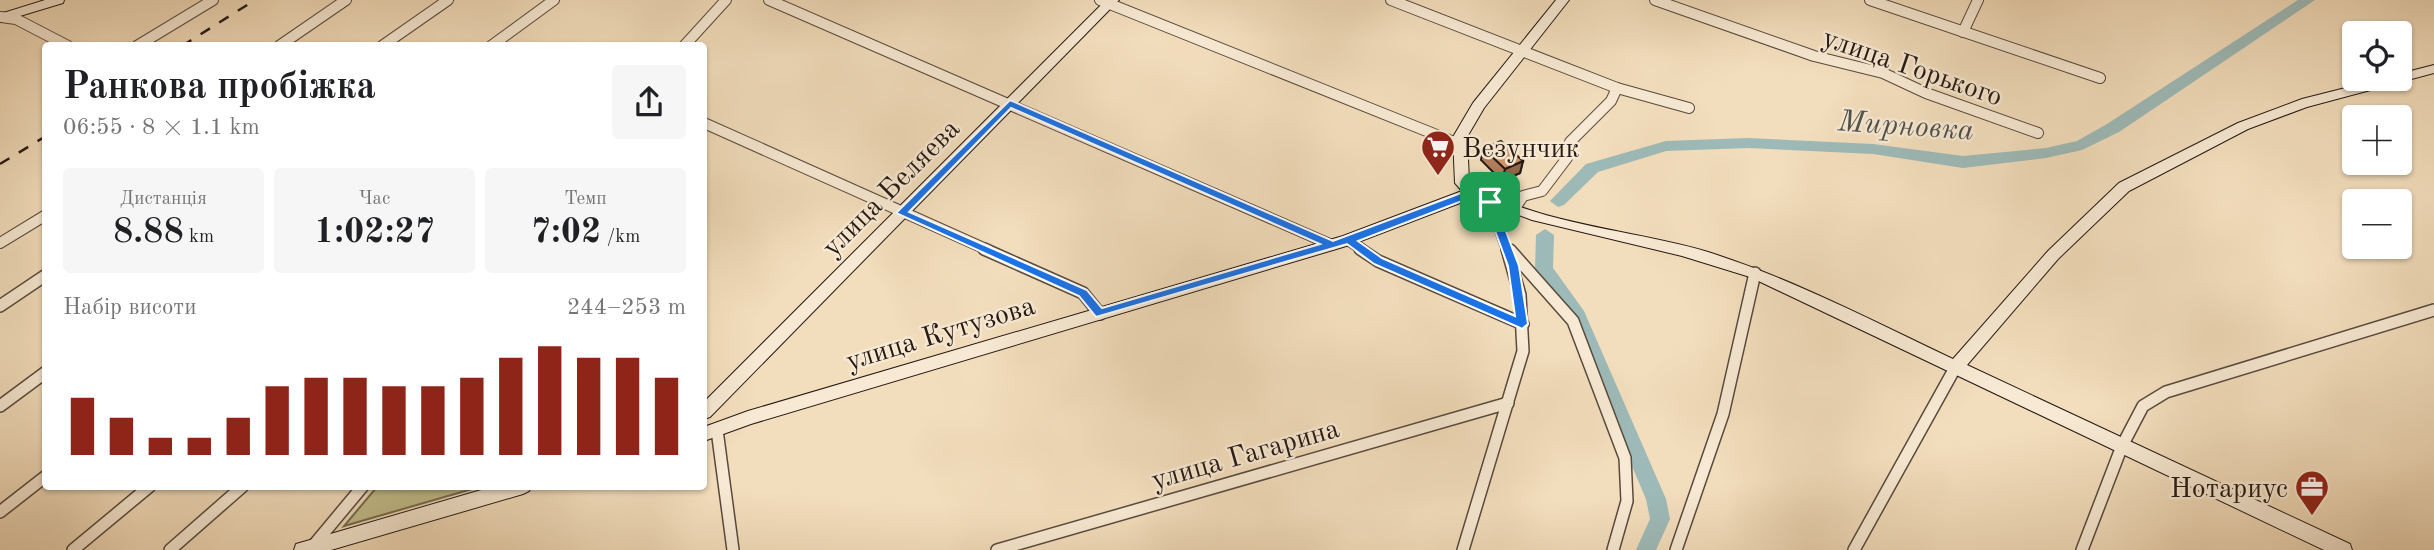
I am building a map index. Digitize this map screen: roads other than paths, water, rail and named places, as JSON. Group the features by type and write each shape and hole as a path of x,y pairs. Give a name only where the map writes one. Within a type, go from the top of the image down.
{"main road":[{"path":"0,17 58,0"},
{"path":"1563,0 1478,106 1459,144 1462,183 1472,193 1514,210 1684,251 1755,274 2343,550"},
{"name":"улица Беляева","path":"707,409 1010,104 1108,1"},
{"path":"2412,74 2434,69"},
{"path":"1955,368 2053,255 2124,187 2243,126 2302,104 2350,91"},
{"name":"улица Кутузова","path":"709,428 1349,240 1472,193"},
{"path":"307,549 509,490"}],"street":[{"path":"145,42 213,0"},
{"path":"285,42 346,0"},
{"path":"388,42 448,0"},
{"path":"496,42 554,0"},
{"path":"688,42 726,0"},
{"path":"769,0 1332,245"},
{"path":"1391,0 1618,88 1689,108"},
{"name":"улица Горького","path":"1655,0 1814,56 1883,73 1926,93 2038,132"},
{"path":"1870,0 2100,78"},
{"path":"1963,32 1978,0"},
{"path":"1108,1 1459,144"},
{"path":"0,17 16,19 60,42"},
{"path":"1514,210 1523,196 1542,191 1567,158 1570,142 1611,101 1618,88"},
{"path":"707,124 1083,293 1100,314"},
{"path":"1463,550 1523,351 1515,276 1490,202"},
{"path":"0,243 42,217"},
{"path":"1349,240 1378,261 1522,324"},
{"path":"1505,245 1573,321 1625,458 1627,501 1613,550"},
{"path":"1676,550 1702,485 1744,333 1755,274"},
{"path":"0,306 42,278"},
{"path":"2081,550 2122,446 2143,406 2166,392 2434,310"},
{"path":"1854,550 1955,368"},
{"path":"0,406 42,375"},
{"name":"улица Гагарина","path":"997,550 1507,403"},
{"path":"709,428 733,550"},
{"path":"0,512 42,479"},
{"path":"73,550 145,490"},
{"path":"170,550 238,490"},
{"path":"307,549 359,490"}],"waterway":[{"name":"Мирновка","path":"1558,201 1592,168 1666,146 1748,143 1873,149 1963,162 2046,153 2082,145 2113,128 2308,0"},
{"name":"Мирновка","path":"1545,235 1544,269 1575,311 1656,499 1660,519 1646,550"}],"railway":[{"path":"188,42 255,0"},
{"path":"0,164 42,138"}],"place":[{"name":"Везунчик","path":"1438,177"},
{"name":"Нотариус","path":"2312,517"}]}
